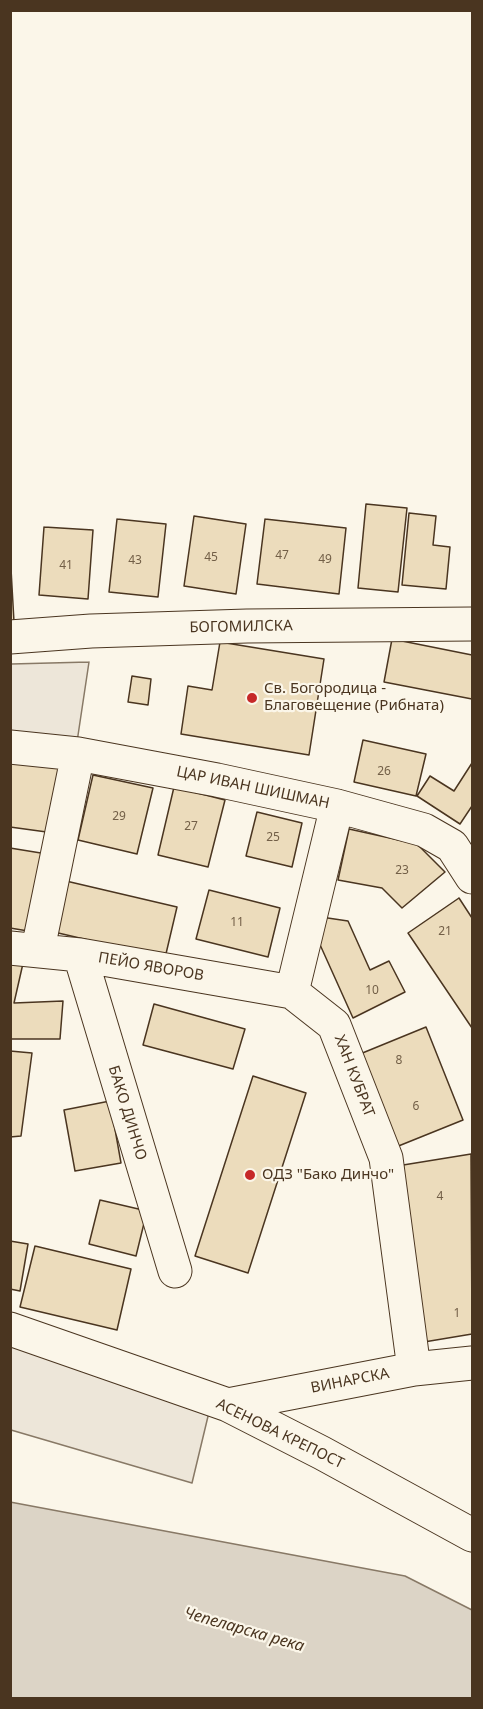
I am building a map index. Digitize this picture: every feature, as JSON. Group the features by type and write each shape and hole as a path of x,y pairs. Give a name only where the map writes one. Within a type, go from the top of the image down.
{"street":[{"name":"БОГОМИЛСКА","path":"10,637 90,631 236,626 472,624"},
{"name":"ЦАР ИВАН ШИШМАН","path":"10,747 78,754 217,780 337,806 424,830 452,846 472,877"},
{"path":"24,949 78,754"},
{"path":"292,992 337,806"},
{"name":"ПЕЙО ЯВОРОВ","path":"24,949 80,955 292,992"},
{"name":"БАКО ДИНЧО","path":"80,955 175,1271"},
{"name":"ХАН КУБРАТ","path":"292,992 334,1025 386,1158 414,1369"},
{"name":"АСЕНОВА КРЕПОСТ","path":"10,1329 228,1405 332,1458 472,1535"},
{"name":"ВИНАРСКА","path":"228,1405 414,1369 472,1363"}],"shaded area":[{"path":"89,662 77,742 11,734 11,664"},
{"path":"10,1340 210,1408 192,1483 11,1430"}],"water":[{"name":"Чепеларска река","path":"10,1502 405,1576 472,1610 472,1698 11,1698"}],"building":[{"path":"366,504 407,508 398,592 358,588"},
{"path":"409,513 436,516 433,545 450,547 446,589 402,585"},
{"path":"194,516 246,524 236,594 184,586"},
{"path":"117,519 166,524 158,597 109,592"},
{"path":"265,519 346,528 339,594 257,584"},
{"path":"44,527 93,530 88,599 39,595"},
{"path":"10,551 14,622 10,622"},
{"path":"392,639 472,655 472,699 384,682"},
{"name":"Св. Богородица - Благовещение (Рибната)","path":"220,642 324,659 309,755 181,734 188,686 212,690"},
{"path":"132,676 151,679 148,705 128,702"},
{"path":"363,740 426,754 416,796 354,782"},
{"path":"10,753 64,761 54,833 10,827"},
{"path":"472,763 472,806 460,824 417,796 430,776 454,791"},
{"path":"93,775 153,788 137,854 78,840"},
{"path":"174,787 225,800 208,867 158,855"},
{"path":"257,812 302,823 292,867 246,856"},
{"path":"349,829 417,844 445,872 402,908 382,888 338,880"},
{"path":"10,848 47,854 34,932 10,928"},
{"path":"66,881 177,907 165,958 54,932"},
{"path":"209,890 280,908 268,957 196,939"},
{"path":"459,898 472,918 472,1028 408,933"},
{"path":"321,917 348,921 370,970 389,961 405,992 353,1018 317,938"},
{"path":"10,956 24,959 14,1003 63,1001 60,1039 10,1039"},
{"path":"154,1004 245,1029 233,1069 143,1045"},
{"path":"426,1027 463,1120 396,1147 360,1054"},
{"path":"10,1051 32,1053 21,1136 10,1137"},
{"name":"ОДЗ \"Бако Динчо\"","path":"253,1076 306,1093 248,1273 195,1256"},
{"path":"110,1101 121,1163 75,1171 64,1110"},
{"path":"471,1154 472,1334 424,1342 397,1166"},
{"path":"100,1200 147,1211 136,1256 89,1244"},
{"path":"10,1241 28,1244 20,1291 10,1289"},
{"path":"35,1246 131,1269 117,1330 20,1307"}],"place":[{"name":"Св. Богородица - Благовещение (Рибната)","path":"252,698"},
{"name":"ОДЗ \"Бако Динчо\"","path":"250,1175"}]}
